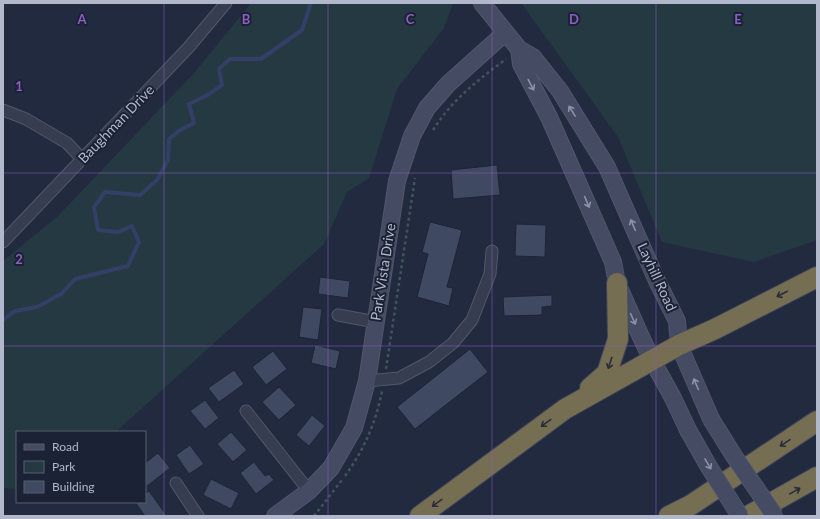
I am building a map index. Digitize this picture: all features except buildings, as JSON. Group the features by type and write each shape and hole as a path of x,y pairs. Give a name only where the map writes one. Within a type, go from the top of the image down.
{"highway":[{"path":"565,410 679,345 716,329 817,277"},
{"path":"420,516 565,410 607,373 618,339 617,283"},
{"path":"669,516 691,504 817,421"},
{"path":"748,516 817,477"}],"main road":[{"name":"Layhill Road","path":"482,3 519,49 533,57 560,91 607,167 657,281 677,321 679,345 711,419 775,516"},
{"name":"Park Vista Drive","path":"275,516 309,491 331,468 354,428 367,381 397,181 412,136 427,108 448,84 505,33"},
{"name":"Layhill Road","path":"519,49 521,64 549,117 613,262 617,283 652,360 673,398 688,430 740,516"}],"street":[{"name":"Baughman Drive","path":"3,242 188,48 226,3"},
{"path":"3,110 26,118 67,142 82,159"},
{"path":"367,381 399,378 429,362 453,343 472,320 490,274 492,251"},
{"path":"338,315 376,322"},
{"path":"246,411 309,491"},
{"path":"176,483 198,516"}],"path":[{"path":"476,81 490,70"}],"green space":[{"path":"251,3 453,3 444,28 397,89 369,178 347,192 324,244 118,431 16,431 16,489 3,488 3,261 58,216 194,73"},
{"path":"521,3 817,3 817,240 754,262 662,242 618,137"}],"waterway":[{"path":"3,320 15,311 37,307 61,294 75,279 128,266 139,242 132,226 118,232 98,230 94,207 105,192 140,195 157,180 168,160 169,139 180,130 194,123 189,104 206,96 222,85 219,69 230,59 261,59 302,30 311,3"}]}
